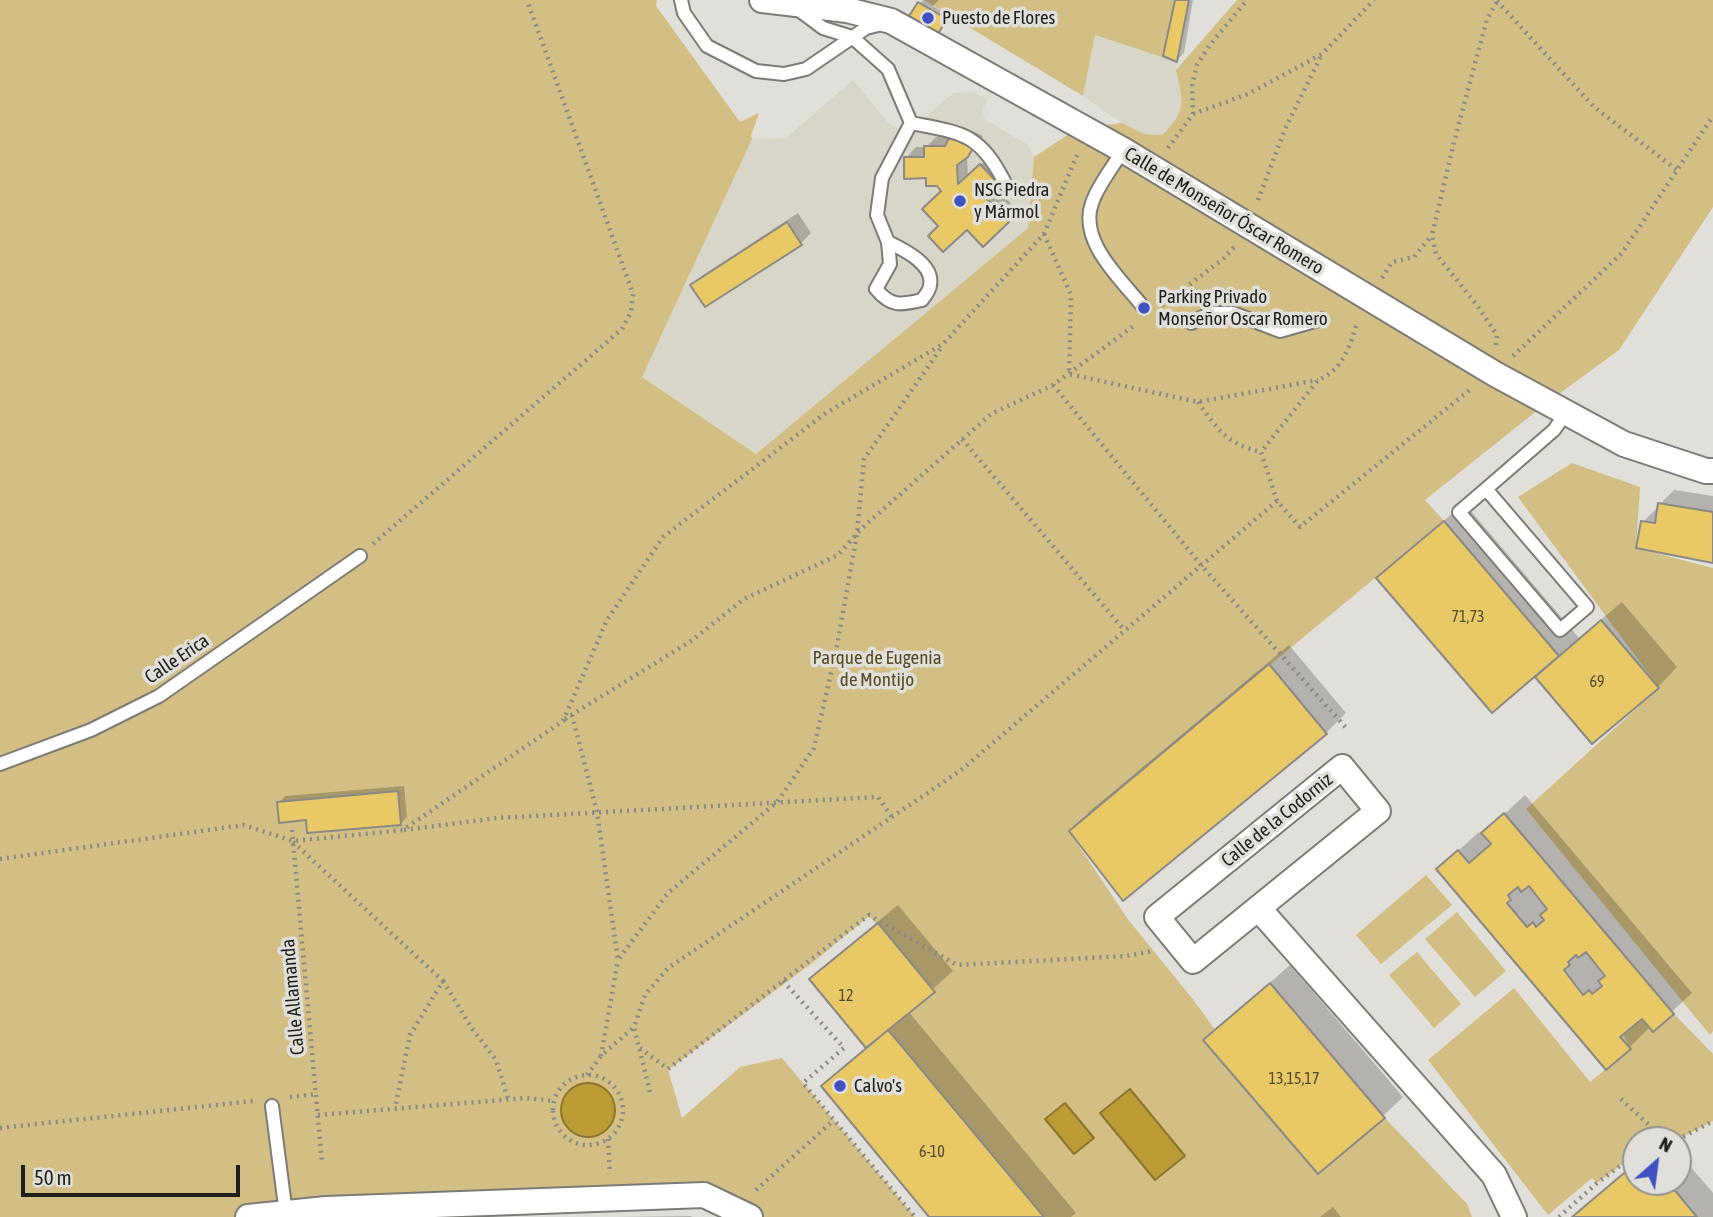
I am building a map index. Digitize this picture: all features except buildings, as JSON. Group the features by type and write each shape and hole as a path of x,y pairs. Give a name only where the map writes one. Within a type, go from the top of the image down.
{"street":[{"name":"Calle de Monseñor Óscar Romero","path":"762,0 847,10 891,21 1123,150 1251,227 1375,291 1495,374 1624,444 1713,471"},
{"name":"Calle de la Codorniz","path":"1342,767 1378,811 1259,909 1193,961 1157,918 1342,767"},
{"path":"1259,909 1494,1175 1514,1217"},
{"path":"248,1217 326,1209 704,1195 749,1207"}],"lane":[{"path":"681,0 684,13 707,46 756,71 784,74 806,69 866,28 891,21"},
{"path":"793,5 823,28 852,37 888,69 911,123"},
{"path":"911,123 954,130 983,148 995,163 1006,185"},
{"path":"888,242 908,252 929,273 931,287 922,300 903,304 886,301 876,289 890,264 888,242 877,215 882,178 911,123"},
{"path":"1123,150 1091,204 1090,227 1098,250 1146,314"},
{"path":"1191,323 1211,313 1233,313 1280,331 1322,319"},
{"path":"1486,489 1587,607 1560,630 1459,512 1554,430 1566,412"},
{"name":"Calle Erica","path":"0,764 91,730 159,696 359,556"},
{"path":"267,1103 286,1214"}],"path":[{"path":"359,556 622,328 631,312 633,295 527,0"},
{"path":"1193,114 1192,86 1197,65 1247,0"},
{"path":"403,830 563,720 691,640 744,600 838,555 856,534 990,414 1053,385 1224,258 1251,227 1256,204 1285,128 1322,54 1374,0"},
{"path":"1495,374 1497,335 1436,254 1432,235 1488,19 1497,0 1594,107 1677,170"},
{"path":"1166,151 1193,114 1248,94 1322,54"},
{"path":"1261,452 1277,500 1300,527 1472,388 1495,374 1622,253 1713,116"},
{"path":"618,960 668,893 777,802 814,748 836,651 856,534 864,459 943,344 1044,234 1087,132"},
{"path":"1044,234 1071,295 1069,374"},
{"path":"1069,374 1198,402 1329,376 1349,349 1360,314 1391,262 1414,257 1432,235"},
{"path":"563,720 607,620 663,537 826,413 943,344"},
{"path":"1261,452 1318,380"},
{"path":"1053,385 1201,565 1347,729"},
{"path":"1198,402 1219,431 1244,448 1261,452"},
{"path":"962,439 1125,631"},
{"path":"587,1075 601,1056 634,1027 645,995 668,968 960,771 1277,500"},
{"path":"572,715 597,812 618,960 601,1056"},
{"path":"0,859 244,825 293,841 497,818 878,797 892,817"},
{"name":"Calle Allamanda","path":"292,830 322,1163"},
{"path":"293,841 443,981 471,1027 496,1060 508,1099"},
{"path":"639,1047 668,1069 869,915 957,965 1126,956 1154,951"},
{"path":"395,1108 410,1035 443,981"},
{"path":"783,981 844,1048 803,1083 915,1217"},
{"path":"634,1027 650,1092"},
{"path":"587,1075 598,1076 617,1089 622,1099 622,1121 617,1131 608,1139 597,1145 585,1146 563,1135 556,1125 554,1101 566,1082 587,1075"},
{"path":"289,1097 317,1094"},
{"path":"318,1115 508,1099 554,1101"},
{"path":"1621,1100 1650,1126"},
{"path":"0,1128 267,1103"},
{"path":"749,1207 834,1120"},
{"path":"1692,1132 1713,1121"},
{"path":"608,1139 610,1185"},
{"path":"1559,1217 1622,1164"}],"shaded area":[{"path":"1095,35 1177,62 1182,109 1177,121 1162,135 1144,134 1122,123 1083,96"},
{"path":"853,80 890,125 911,134 938,105 954,93 973,92 988,99 982,111 986,120 1028,145 1034,157 1028,228 756,454 642,377 752,139 786,138"},
{"path":"588,1083 607,1091 615,1110 607,1129 588,1137 569,1129 561,1110 569,1091"},
{"path":"1130,1089 1185,1156 1155,1180 1100,1113"},
{"path":"1065,1103 1094,1138 1074,1154 1045,1119"}],"green space":[{"name":"Parque de Eugenia de Montijo","path":"0,0 657,0 656,6 740,122 759,113 752,139 642,377 756,454 1028,228 1034,157 1078,128 1122,123 1144,134 1162,135 1176,119 1181,106 1176,70 1237,0 1713,0 1713,207 1619,350 1549,401 1425,500 1444,521 1069,831 1127,918 1195,1002 1318,1174 1385,1118 1467,1204 1472,1217 1044,1217 888,1030 935,992 869,916 811,964 668,1070 682,1118 740,1067 782,1058 915,1217 750,1217 704,1195 337,1217 0,1217"},
{"path":"924,0 1189,0 1177,62 1095,35 1083,96"},
{"path":"1572,463 1640,487 1636,548 1713,568 1713,1031 1710,1035 1526,809 1659,688 1518,497"},
{"path":"1426,875 1452,905 1381,964 1356,935"},
{"path":"1457,912 1506,971 1475,997 1425,939"},
{"path":"1417,952 1461,1004 1434,1028 1389,975"},
{"path":"1514,988 1590,1082 1630,1049 1623,1034 1642,1019 1653,1032 1674,1014 1713,1054 1713,1121 1692,1132 1692,1126 1622,1126 1622,1164 1597,1183 1592,1178 1548,1215 1428,1060"}],"place":[{"name":"Puesto de Flores","path":"928,18"},
{"name":"NSC Piedra y Mármol","path":"960,201"},
{"name":"Parking Privado Monseñor Oscar Romero","path":"1144,308"},
{"name":"Calvo's","path":"840,1086"}]}
